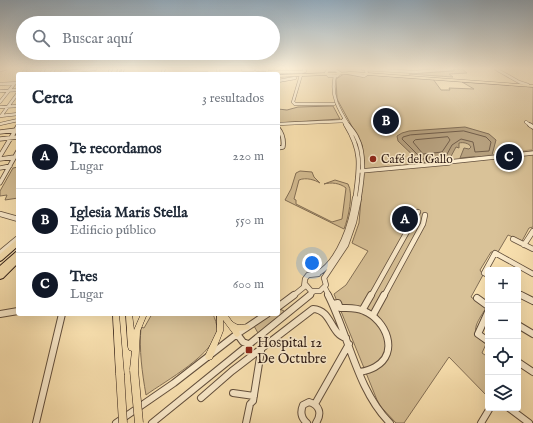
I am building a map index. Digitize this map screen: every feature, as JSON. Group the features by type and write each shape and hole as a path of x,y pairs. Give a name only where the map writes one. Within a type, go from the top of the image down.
{"highway":[{"path":"0,258 16,244"},
{"path":"0,263 16,249"},
{"path":"0,270 16,256"},
{"path":"0,276 16,262"}],"main road":[{"path":"116,316 123,423"},
{"path":"129,316 139,423"},
{"path":"134,369 137,331 143,316"},
{"path":"209,356 220,331 222,316"},
{"path":"224,316 237,334"},
{"path":"230,324 239,328 247,327"}],"street":[{"path":"296,89 293,102 294,104 334,104"},
{"path":"324,278 346,246 352,232 357,215 361,171 360,146 334,104 330,92 331,89"},
{"path":"317,274 335,256 344,240 352,219 358,153 354,140 337,106 333,89"},
{"path":"0,90 16,90"},
{"path":"0,102 9,90"},
{"path":"1,99 16,97"},
{"path":"1,116 16,97"},
{"path":"0,107 16,107"},
{"path":"1,116 14,114 16,110"},
{"path":"0,124 16,120"},
{"path":"280,125 345,122"},
{"path":"526,122 533,127"},
{"path":"0,132 16,130"},
{"path":"0,156 16,130"},
{"path":"0,139 16,137"},
{"path":"0,149 5,149"},
{"path":"361,171 449,163 448,162 533,153"},
{"path":"0,183 16,154"},
{"path":"0,159 14,157"},
{"path":"0,168 10,166"},
{"path":"363,309 418,212"},
{"path":"0,214 16,218"},
{"path":"373,315 423,224 425,215"},
{"path":"524,245 533,231"},
{"path":"513,239 533,249"},
{"path":"0,253 16,240"},
{"path":"487,267 495,254 520,267"},
{"path":"0,280 16,265"},
{"path":"521,268 533,274"},
{"path":"287,314 285,308 280,306 303,289 307,276 312,273 324,278 326,284 325,288 374,405 390,423"},
{"path":"305,284 307,288 328,295"},
{"path":"152,423 287,314 307,295 325,288"},
{"path":"521,295 533,302"},
{"path":"477,298 485,304"},
{"path":"333,304 338,303 340,308 351,306 363,309 373,315 385,331 388,350 383,361 373,369 360,372"},
{"path":"201,398 232,371 314,309 325,313 339,335 347,341"},
{"path":"0,314 16,310"},
{"path":"36,423 62,316"},
{"path":"116,423 174,384 237,334 264,316"},
{"path":"485,319 478,334 485,339"},
{"path":"521,327 533,334"},
{"path":"237,334 243,342 249,344"},
{"path":"315,404 347,341"},
{"path":"246,423 250,404 253,401 254,396 260,351"},
{"path":"521,364 533,372"},
{"path":"233,393 254,396"},
{"path":"307,423 301,419 302,408 309,402 315,404 320,413 319,419 316,423"},
{"path":"481,423 488,411"},
{"path":"513,411 529,423"}],"shaded area":[{"path":"336,89 450,90 449,89 533,89 533,227 529,228 522,241 508,235 498,252 491,252 480,270 483,275 471,297 485,307 477,323 476,331 480,340 485,343 482,353 485,355 485,394 449,357 404,423 396,423 381,407 377,400 334,294 346,285 368,251 352,243 359,223 364,163 362,145 337,99"},
{"path":"333,106 340,119 280,123 280,109 287,110 298,107"},
{"path":"16,167 16,198 5,200 7,195 0,196 0,191 13,168"},
{"path":"300,171 312,172 314,177 320,183 307,179 299,180 294,199 296,200 296,204 332,222 342,219 346,188 335,183 324,184 335,180 348,184 350,188 349,213 344,229 285,200 291,189 296,173"},
{"path":"280,309 284,311 284,313 258,333 254,326 269,316 280,316"},
{"path":"151,316 214,316 217,329 208,348 199,357 177,375 146,395 140,344 141,327 144,328"}],"water":[{"path":"465,127 489,134 496,140 492,155 460,158 464,148 469,149 471,147 464,143 459,143 459,148 456,147 449,160 421,163 398,141 397,136 409,131"}],"waterway":[{"path":"511,153 533,150"},
{"path":"476,156 500,155"}],"place":[{"name":"Iglesia Maris Stella","path":"386,121"},
{"name":"Tres","path":"509,157"},
{"name":"Café del Gallo","path":"373,159"},
{"name":"Te recordamos","path":"405,219"},
{"name":"Hospital 12 De Octubre","path":"249,350"}]}
